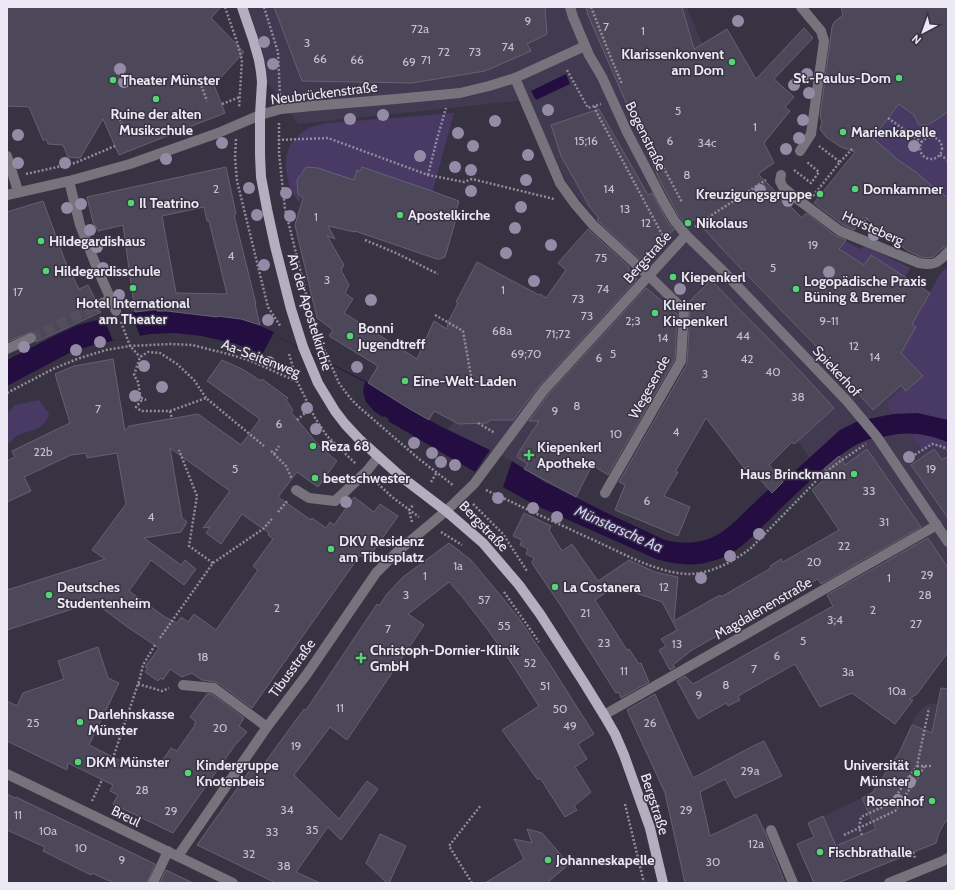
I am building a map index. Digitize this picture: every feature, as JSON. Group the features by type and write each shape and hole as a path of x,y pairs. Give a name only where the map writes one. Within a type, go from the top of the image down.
{"main road":[{"name":"An der Apostelkirche","path":"242,7 255,46 261,72 261,177 267,209 291,309 313,374 335,410 345,424 359,439 408,482 446,511"},
{"name":"Bergstraße","path":"446,511 483,543 519,585 540,614 604,715 618,741 641,802 650,828 663,883"}],"street":[{"name":"Bogenstraße","path":"570,7 589,55 598,68 627,132 663,201 674,220 686,235"},
{"path":"801,7 821,31 824,41 811,134 802,155"},
{"name":"Neubrückenstraße","path":"7,194 69,181 130,164 218,133 260,115 281,110 460,93 489,86 515,78 585,46"},
{"path":"515,78 560,183 593,225 648,276"},
{"path":"7,156 18,191"},
{"name":"Horsteberg","path":"781,175 780,181 783,187 840,231 927,264 936,263 948,252"},
{"path":"69,181 80,225 116,311"},
{"name":"Bergstraße","path":"446,511 481,476 544,390 686,235"},
{"name":"Spiekerhof","path":"686,235 720,268 863,420 897,465 948,542"},
{"name":"Wegesende","path":"605,493 681,361 684,310 648,276"},
{"path":"98,305 110,298"},
{"path":"7,349 30,338"},
{"path":"296,490 309,498 335,500 366,472 378,457"},
{"name":"Tibusstraße","path":"178,856 267,727 307,674 376,573 397,552 446,511"},
{"name":"Magdalenenstraße","path":"604,715 937,525"},
{"path":"183,685 214,688 267,727"},
{"name":"Breul","path":"7,774 233,883"},
{"path":"771,830 793,883"},
{"path":"154,883 168,851"},
{"path":"889,883 946,860"}],"path":[{"path":"264,7 278,52 281,110 278,122 278,140 285,209 310,311 320,340 340,383 350,398 401,444 463,495"},
{"path":"591,7 623,85"},
{"path":"570,76 588,108 612,100"},
{"path":"200,82 207,101"},
{"path":"428,175 450,94"},
{"path":"222,104 240,97"},
{"path":"595,106 666,240"},
{"path":"115,108 124,133"},
{"path":"888,118 922,142"},
{"path":"931,137 937,139 942,144 940,154 934,159 923,156 920,150 922,142 931,137"},
{"path":"278,140 328,138 428,175 464,182 472,180 575,204"},
{"path":"809,138 840,162"},
{"path":"14,177 75,163 115,146"},
{"path":"652,146 682,204"},
{"path":"816,193 853,148"},
{"path":"940,154 948,160"},
{"path":"794,169 811,183 820,172 802,155"},
{"path":"686,235 701,222 767,180"},
{"path":"365,240 396,253 438,274"},
{"path":"116,311 130,346 140,357"},
{"path":"435,315 463,331 473,387"},
{"name":"Aa-Seitenweg","path":"7,393 53,369 77,359 106,350 130,346 170,344 192,345 251,361 324,394"},
{"path":"206,398 170,411 141,411 136,407 141,401 138,382 134,375 140,357 148,352 160,353 177,364 194,380 206,398 264,446"},
{"path":"298,382 315,418 327,436 392,497 430,525 464,546"},
{"path":"140,398 146,400"},
{"path":"297,420 311,408"},
{"path":"170,411 172,419"},
{"path":"478,423 508,441"},
{"path":"474,484 538,515 652,566 672,572 691,574 718,567 737,558 751,548 824,473 877,437"},
{"path":"897,465 932,444 948,449"},
{"path":"274,454 279,446"},
{"path":"179,450 197,496 189,546 213,563"},
{"path":"160,638 213,563 263,529 272,519"},
{"path":"502,588 542,645"},
{"path":"114,755 143,665 155,645"},
{"path":"138,684 162,692 172,687"},
{"path":"862,835 859,828 861,817 891,803 917,766 929,708"},
{"path":"917,766 932,766"},
{"path":"844,835 895,811 925,766"},
{"path":"87,812 102,780"},
{"path":"625,803 644,883"},
{"path":"472,883 449,846 481,805"}],"shaded area":[{"path":"245,7 687,7 724,97 751,176 898,350 923,376 906,391 909,433 923,452 933,446 939,447 948,453 948,641 770,404 681,312 573,495 445,432 611,238 567,183 527,100 298,124 266,81"},
{"path":"900,104 913,115 915,113 917,118 915,118 916,120 918,119 932,122 940,111 948,116 948,198 901,165 892,155 871,141"},
{"path":"454,113 432,193 359,169 354,182 311,168 300,173 297,183 302,194 299,203 291,189 286,169 288,151 294,140 302,132 309,128 329,123"},
{"path":"830,232 860,249 866,246 910,268 894,296 920,310 939,276 948,266 948,420 917,413 893,414 886,404 903,388 907,391 923,376 901,353 916,327 870,300 858,312","holes":["871,255 890,267 883,277 864,265"]},
{"path":"39,400 49,414 47,420 41,427 17,436 9,444 7,438 8,413 15,405"},
{"path":"909,433 923,434 948,442 948,453 938,447 930,448 923,452"},
{"name":"Universität Münster","path":"930,703 948,707 948,819 939,833 936,843 849,878 823,816 872,792 899,753 915,716"}],"water":[{"path":"566,74 570,84 536,100 531,91"},
{"name":"Münstersche Aa","path":"168,310 241,319 274,332 273,334 369,383 408,408 442,427 490,450 489,451 511,463 512,461 546,483 665,540 683,543 699,541 724,531 769,489 772,492 840,430 858,421 893,414 917,413 948,420 948,442 923,435 900,434 873,438 861,442 824,468 736,550 716,560 701,564 686,564 671,563 656,559 535,505 503,487 503,485 476,470 475,472 388,421 389,419 384,416 383,417 266,354 262,354 236,344 202,336 174,333 150,334 97,344 71,352 7,386 7,360 60,333 78,325 124,313"}],"pier":[{"path":"124,313 131,313 140,336 113,341 104,319"},
{"path":"273,334 365,382 363,392 366,402 374,411 383,417 263,353"},
{"path":"490,450 512,461 503,487 475,472"}],"building":[{"name":"Theater Münster","path":"7,7 221,7 211,18 244,52 214,85 225,113 119,155 103,119 80,158 68,157 63,145 48,144 47,140 43,140 29,107 7,106"},
{"path":"274,7 545,7 547,34 527,44 531,51 485,71 412,83 302,81"},
{"path":"586,7 682,7 694,49 727,29 756,79 804,28 813,38 774,79 794,97 785,107 790,111 764,143 774,163 758,174 802,218 806,213 836,236 846,240 839,249 864,265 871,255 930,293 912,324 916,327 901,353 923,376 906,391 901,385 873,410 817,347 695,219 686,224 679,216 661,183 588,15"},
{"path":"841,7 948,7 948,112 928,125 919,125 914,115 899,104 873,138 898,160 916,172 948,198 948,246 944,247 933,257 921,257 908,251 864,217 854,230 843,225 814,203 855,152 841,147 826,137 820,129 822,123 820,116 832,27 834,22 843,15"},
{"path":"599,109 648,195 652,193 668,223 674,230 667,235 669,238 640,259 597,220 599,218 590,207 561,156 551,125"},
{"path":"226,167 236,214 234,215 260,325 241,319 157,311 157,309 135,312 123,225 98,231 93,222 87,197","holes":["204,207 207,221 209,221 227,294 176,293 162,216"]},
{"path":"306,167 318,168 354,180 357,170 360,171 362,167 459,201 454,218 456,219 445,257 440,259 355,231 328,226 335,239 327,236 344,265 341,270 349,285 345,293 353,299 344,313 417,359 434,321 447,329 448,322 458,303 456,302 477,262 546,298 566,270 558,263 588,229 629,267 628,268 637,276 635,278 637,279 539,386 513,420 490,420 487,423 459,424 434,411 429,420 368,383 378,366 329,336 333,330 317,318 295,225 303,198 298,194 297,180"},
{"name":"Hildegardisschule","path":"43,201 70,274 71,273 79,289 88,285 95,299 92,304 92,308 101,312 36,342 37,335 31,332 7,342 7,212"},
{"path":"711,280 834,408 799,440 794,444 792,442 769,465 783,482 772,493 748,466 745,469 706,418 675,472 678,472 664,496 690,507 678,536 615,510 625,485 619,482 687,364 690,307 687,304"},
{"path":"646,288 677,314 675,359 608,475 592,465 576,497 524,469 528,464 517,457 539,421 529,421 549,394"},
{"path":"113,359 125,431 129,426 198,414 241,445 260,419 207,381 222,360 242,369 261,381 262,379 288,398 286,400 293,410 291,412 320,447 337,461 318,487 297,472 278,497 311,520 312,518 326,528 330,522 334,525 354,497 374,512 380,504 398,516 367,560 360,555 252,708 218,683 202,680 192,673 182,677 170,669 163,680 161,678 158,681 145,672 148,668 145,667 159,648 94,602 7,630 7,590 105,559 92,550 126,504 117,453 87,458 86,453 71,455 24,477 31,491 7,502 7,461 15,457 12,451 70,423 55,374 74,366","holes":["170,448 230,491 203,528 210,527 206,533 221,544 242,514 269,533 268,535 273,539 253,566 258,570 216,630 194,614 188,622 181,617 177,623 165,617 129,591 151,560 184,585 196,569 185,560 181,565 144,538 181,532 187,522 182,518"]},
{"path":"867,449 921,527 821,584 818,579 692,650 673,665 675,667 670,670 659,650 666,646 661,639 677,630 662,602 639,594 618,584 595,600 627,650 629,649 639,664 641,663 649,682 621,698 619,692 616,693 532,563 534,558 526,554 528,549 520,545 522,540 513,536 524,513 551,526 549,530 562,551 572,544 598,581 629,560 655,572 678,577 674,621 720,595 721,597 771,568 770,566 781,559 783,562 839,530 812,490 828,476 824,469 839,456 845,465"},
{"path":"934,449 942,460 948,456 948,518 911,465"},
{"path":"928,538 948,568 948,652 917,694 909,699 913,700 895,724 852,693 820,707 795,664 738,696 740,700 728,706 726,703 698,719 677,681 685,676 693,684 833,606 827,595"},
{"path":"449,543 471,560 520,620 594,734 578,744 587,759 575,767 591,792 574,806 577,810 565,817 540,778 538,780 502,730 539,706 488,630 449,582 408,614 424,625 347,740 330,727 294,775 339,819 367,781 378,789 341,840 328,827 296,872 320,883 276,883 197,845 255,763 261,768 304,709 306,710 377,604 379,606 387,594 403,577"},
{"path":"98,647 108,678 119,683 89,745 123,762 126,758 142,766 144,761 157,768 171,748 177,751 195,725 196,722 190,717 207,694 212,694 244,718 239,726 247,732 235,745 173,833 113,804 118,795 110,791 113,785 68,763 67,770 7,741 7,701 17,706 23,693 64,679 58,661"},
{"name":"Universität Münster","path":"941,688 948,689 948,819 939,833 936,843 838,883 814,883 797,844 814,837 808,823 823,816 836,846 876,829 862,798 872,793 899,753 912,725 932,733"},
{"path":"655,694 693,778 764,741 782,776 735,798 725,779 700,792 710,836 756,814 765,832 785,883 685,883 665,793 627,710"},
{"path":"7,794 155,864 147,883 114,883 92,873 91,875 43,851 45,847 7,830"},
{"path":"527,829 542,833 569,864 547,883 485,883 524,859 514,839 532,843"},
{"path":"380,834 406,846 389,883 387,883 366,863"},
{"path":"166,870 193,883 160,883"}],"tunnel":[{"path":"31,338 98,305"}],"place":[{"name":"Klarissenkonvent am Dom","path":"732,62"},
{"name":"St.-Paulus-Dom","path":"899,78"},
{"name":"Theater Münster","path":"113,80"},
{"name":"Ruine der alten Musikschule","path":"156,99"},
{"name":"Marienkapelle","path":"843,132"},
{"name":"Domkammer","path":"855,189"},
{"name":"Kreuzigungsgruppe","path":"820,194"},
{"name":"Il Teatrino","path":"131,203"},
{"name":"Apostelkirche","path":"400,215"},
{"name":"Nikolaus","path":"688,223"},
{"name":"Hildegardishaus","path":"41,241"},
{"name":"Hildegardisschule","path":"46,271"},
{"name":"Kiepenkerl","path":"673,277"},
{"name":"Hotel International am Theater","path":"133,288"},
{"name":"Logopädische Praxis Büning & Bremer","path":"796,289"},
{"name":"Kleiner Kiepenkerl","path":"655,313"},
{"name":"Bonni Jugendtreff","path":"350,336"},
{"name":"Eine-Welt-Laden","path":"405,381"},
{"name":"Reza 68","path":"313,446"},
{"name":"Kiepenkerl Apotheke","path":"529,455"},
{"name":"Haus Brinckmann","path":"854,474"},
{"name":"beetschwester","path":"315,478"},
{"name":"DKV Residenz am Tibusplatz","path":"331,549"},
{"name":"La Costanera","path":"555,587"},
{"name":"Deutsches Studentenheim","path":"49,595"},
{"name":"Christoph-Dornier-Klinik GmbH","path":"361,658"},
{"name":"Darlehnskasse Münster","path":"80,722"},
{"name":"DKM Münster","path":"78,762"},
{"name":"Kindergruppe Knotenbeis","path":"188,773"},
{"name":"Universität Münster","path":"917,773"},
{"name":"Rosenhof","path":"932,801"},
{"name":"Fischbrathalle","path":"820,852"},
{"name":"Johanneskapelle","path":"548,860"}]}
